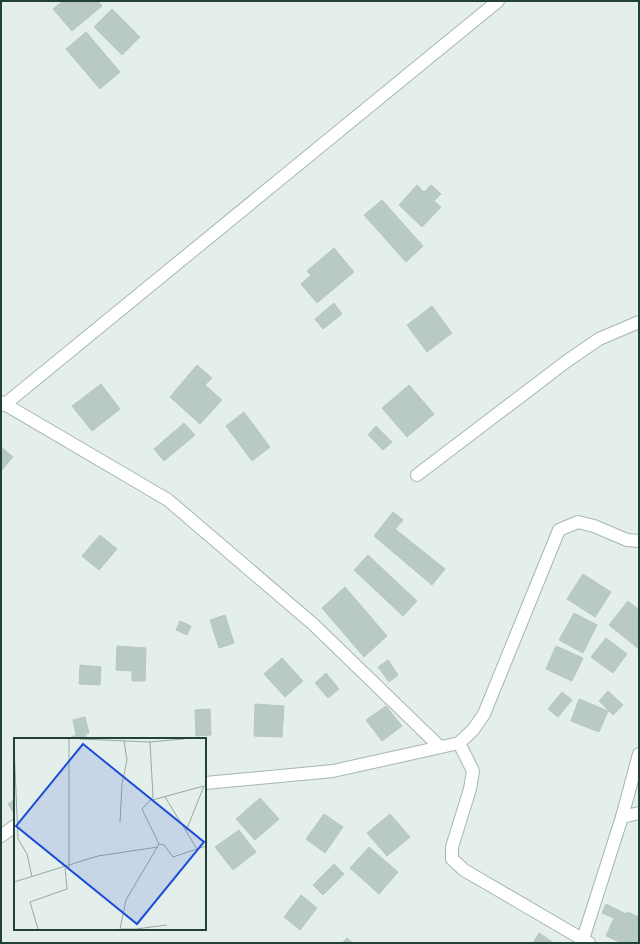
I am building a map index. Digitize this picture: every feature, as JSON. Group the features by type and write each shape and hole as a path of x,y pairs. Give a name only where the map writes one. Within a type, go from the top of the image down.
{"street":[{"path":"440,747 313,624 168,500 3,404 498,1"},
{"path":"417,475 592,343 639,322"},
{"path":"206,783 333,771 459,743 473,730 484,714 559,530 578,522 594,526 627,540 639,541"},
{"path":"459,743 474,771 452,847 452,859 464,870 586,941 639,754"},
{"path":"622,818 639,813"},
{"path":"1,836 14,827"}],"building":[{"path":"63,1 98,1 102,6 72,31 53,9"},
{"path":"112,9 140,37 122,55 94,27"},
{"path":"86,32 120,72 100,89 66,49"},
{"path":"417,185 424,192 431,185 441,194 434,201 441,207 422,227 399,205"},
{"path":"382,200 423,246 406,262 364,215"},
{"path":"334,248 354,272 317,303 301,284 311,275 307,271"},
{"path":"334,303 342,314 323,329 315,319"},
{"path":"432,306 452,333 427,352 407,325"},
{"path":"197,365 212,378 205,385 222,400 200,424 170,397"},
{"path":"101,384 120,409 92,431 72,406"},
{"path":"409,385 434,414 407,437 382,408"},
{"path":"244,412 270,447 252,461 226,426"},
{"path":"184,423 195,435 164,461 154,449"},
{"path":"376,426 392,442 383,450 368,435"},
{"path":"1,447 13,457 1,471"},
{"path":"393,512 403,520 395,529 445,569 432,585 374,536"},
{"path":"100,535 117,549 99,570 82,556"},
{"path":"368,555 417,601 403,616 354,570"},
{"path":"583,574 611,592 595,617 567,599"},
{"path":"345,587 387,636 364,657 322,608"},
{"path":"628,601 639,610 639,649 609,625"},
{"path":"574,613 597,625 583,653 559,640"},
{"path":"225,615 234,643 219,648 210,620"},
{"path":"180,621 191,626 187,635 176,630"},
{"path":"606,638 627,654 613,673 591,657"},
{"path":"117,646 146,648 145,681 132,681 132,671 116,670"},
{"path":"556,646 583,658 572,681 546,669"},
{"path":"282,658 303,681 285,697 264,674"},
{"path":"388,660 398,675 389,682 378,667"},
{"path":"80,665 101,667 100,685 79,684"},
{"path":"326,673 339,689 328,698 315,683"},
{"path":"608,691 623,705 613,715 599,701"},
{"path":"562,692 572,700 558,717 548,709"},
{"path":"579,699 608,711 599,732 571,721"},
{"path":"255,704 284,706 282,737 254,736"},
{"path":"386,706 402,726 382,741 366,720"},
{"path":"210,709 211,735 196,736 195,710"},
{"path":"85,717 89,733 76,736 73,720"},
{"path":"86,735 86,738 73,738 73,736"},
{"path":"260,798 279,819 255,840 236,819"},
{"path":"14,800 14,812 13,812 8,804"},
{"path":"324,814 343,827 325,853 306,839"},
{"path":"390,814 410,837 387,856 367,833"},
{"path":"239,830 256,852 233,870 215,847"},
{"path":"369,847 398,872 379,894 350,868"},
{"path":"334,864 344,874 323,895 313,885"},
{"path":"301,895 317,908 300,930 284,917"},
{"path":"606,904 626,914 627,912 639,917 639,943 622,943 606,936 614,918 602,913"},
{"path":"539,933 554,943 533,943"},
{"path":"347,938 353,943 342,943"}]}
